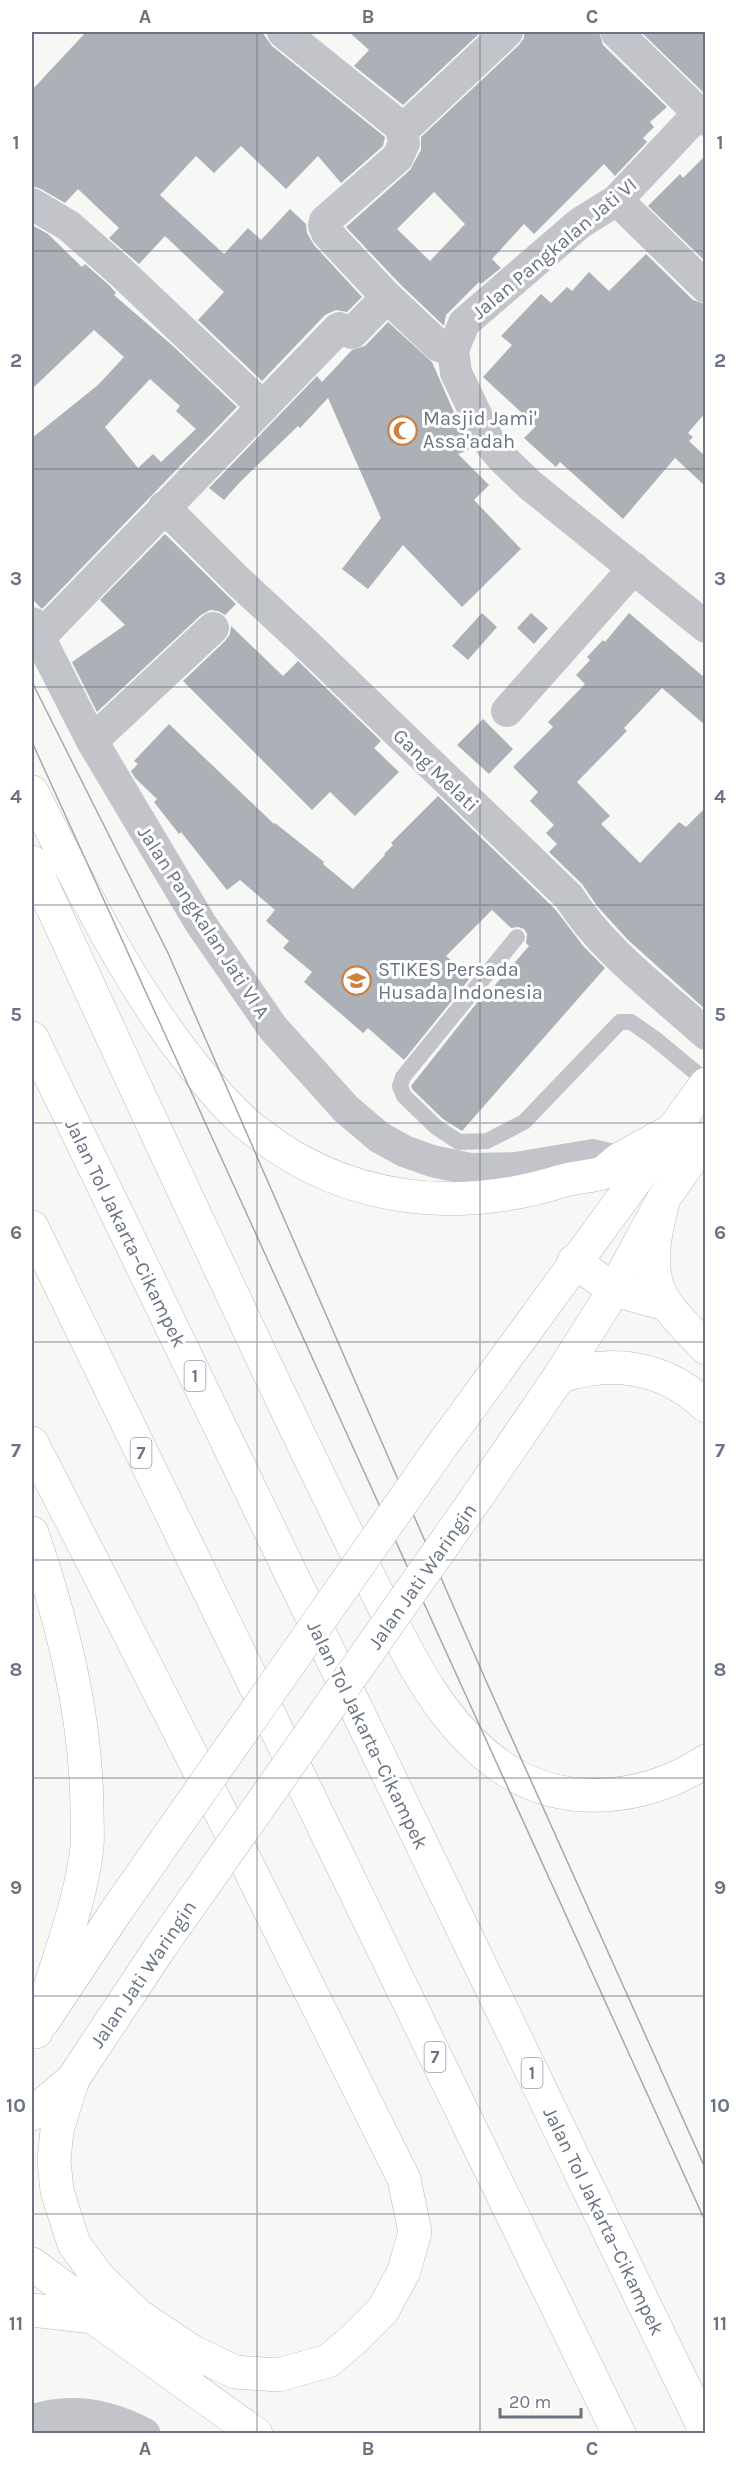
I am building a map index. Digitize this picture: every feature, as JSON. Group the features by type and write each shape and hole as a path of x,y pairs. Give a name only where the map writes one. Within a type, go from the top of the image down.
{"main road":[{"path":"32,792 85,894 148,1003 184,1055 224,1102 257,1133 302,1163 345,1181 415,1197 463,1200 489,1198 603,1172 617,1161 671,1131"},
{"path":"32,862 339,1517 412,1662 454,1725 502,1767 541,1787 560,1793 602,1796 638,1791 679,1776 705,1761"},
{"path":"65,936 148,1003"},
{"name":"Jalan Tol Jakarta–Cikampek","path":"32,1038 705,2432"},
{"path":"34,2036 117,1910 438,1451 705,1083"},
{"name":"Jalan Jati Waringin","path":"32,2113 73,2079 159,1949 560,1377 614,1290 664,1198 705,1138"},
{"path":"664,1198 653,1252 658,1286 666,1304 705,1348"},
{"name":"7","path":"32,1227 619,2433"},
{"path":"574,1261 614,1290 666,1304"},
{"path":"560,1377 586,1369 609,1366 641,1369 671,1380 705,1406"},
{"path":"32,1443 248,1866 404,2179 415,2232 404,2271 383,2310 328,2361 278,2375 235,2372 193,2352 140,2316 99,2278 74,2244 63,2213 57,2191 54,2161 57,2130 73,2079"},
{"path":"32,1533 50,1586 79,1704 87,1791 87,1847 75,1909 34,2036"},
{"path":"32,2264 73,2294 93,2317 256,2433"},
{"path":"32,2310 93,2317"}],"street":[{"path":"283,32 401,127 404,143 398,157 326,221 324,226 327,233 387,297 439,346 453,350 456,373 491,445 502,458 530,485 705,627"},
{"path":"401,127 408,125 507,32"},
{"name":"Jalan Pangkalan Jati VI","path":"453,350 464,323 580,223 617,200 702,116 616,32"},
{"path":"617,200 705,287"},
{"path":"32,204 69,226 263,407"},
{"path":"35,631 98,580 164,507 339,328 352,333 387,297"},
{"name":"Gang Melati","path":"164,507 238,581 569,897 580,916 615,951 705,1034"},
{"path":"507,711 634,568"},
{"path":"92,741 213,628"},
{"name":"Jalan Pangkalan Jati VI A","path":"35,631 92,741 201,924 273,1028 346,1109 379,1137 404,1151 432,1161 470,1169 516,1168 593,1155 617,1161"},
{"path":"32,2421 62,2414 93,2415 124,2423 144,2433"}],"lane":[{"path":"517,938 403,1077 400,1086 404,1096 436,1127 459,1142 487,1141 524,1122 620,1022 631,1022 654,1038 705,1083"}],"building":[{"path":"86,32 262,32 272,46 385,137 383,146 341,183 318,156 286,189 241,146 214,173 196,156 160,195 224,254 248,228 261,240 290,209 306,224 307,233 314,245 362,297 347,312 336,310 325,315 262,381 198,320 224,292 165,236 139,264 109,238 119,228 78,189 65,203 32,186 32,90"},
{"path":"349,32 481,32 403,105 354,66 369,50"},
{"path":"524,32 599,32 603,45 667,107 650,122 654,127 643,138 647,142 615,176 604,164 534,234 524,224 492,259 501,268 481,284 479,282 446,315 444,326 346,227 410,170 421,150 421,137 524,38","holes":["434,192 465,224 430,261 397,229"]},
{"path":"641,32 705,32 705,94"},
{"path":"705,156 705,261 648,206 680,174 683,178"},
{"path":"32,225 48,234 82,267 85,264 110,286 116,293 114,295 173,346 237,407 42,609 32,599 32,438 98,385 124,357 94,330 32,389","holes":["150,379 180,406 176,411 196,429 161,462 153,454 138,468 105,427"]},
{"path":"646,254 693,300 705,304 705,413 688,433 693,437 689,441 705,456 705,486 675,458 623,519 560,462 556,467 524,438 536,426 483,377 512,345 501,336 541,294 551,303 567,287 572,291 589,272 609,291"},
{"path":"388,322 432,362 470,449 458,454 489,485 474,500 521,549 462,607 403,545 368,589 342,569 381,518 328,398 300,428 298,426 224,500 209,488 317,376 322,382 352,350 365,346"},
{"path":"165,534 236,604 225,615 210,610 201,615 97,712 72,662 125,625 100,600"},
{"path":"482,613 497,627 468,660 452,646"},
{"path":"531,613 548,628 534,644 517,628"},
{"path":"629,613 705,678 705,725 662,688 624,728 627,731 577,782 610,816 601,824 640,863 679,822 686,827 705,808 705,1009 628,940 597,906 582,884 549,852 557,844 546,833 554,825 530,801 538,792 513,767 553,727 548,722 585,684 576,675 590,660 587,657 603,640 605,642"},
{"path":"231,626 283,676 298,661 381,741 374,748 399,772 355,816 330,792 312,810 183,681 225,641 230,634"},
{"path":"483,719 513,749 489,774 457,745"},
{"path":"169,724 274,824 324,862 323,864 353,889 385,855 393,845 391,843 438,796 555,909 584,947 605,968 462,1131 443,1119 411,1086 487,990 489,992 529,946 526,943 527,934 524,929 511,928 492,910 446,956 471,977 404,1060 368,1028 363,1033 304,982 312,972 283,948 289,941 266,921 275,910 240,880 227,890 154,802 157,799 135,778 131,771 138,764 134,761"}],"tram line":[{"path":"32,682 168,953 483,1674 706,2170"},
{"path":"32,742 706,2223"}],"place":[{"name":"Masjid Jami' Assa'adah","path":"402,430"},
{"name":"STIKES Persada Husada Indonesia","path":"357,980"}]}
